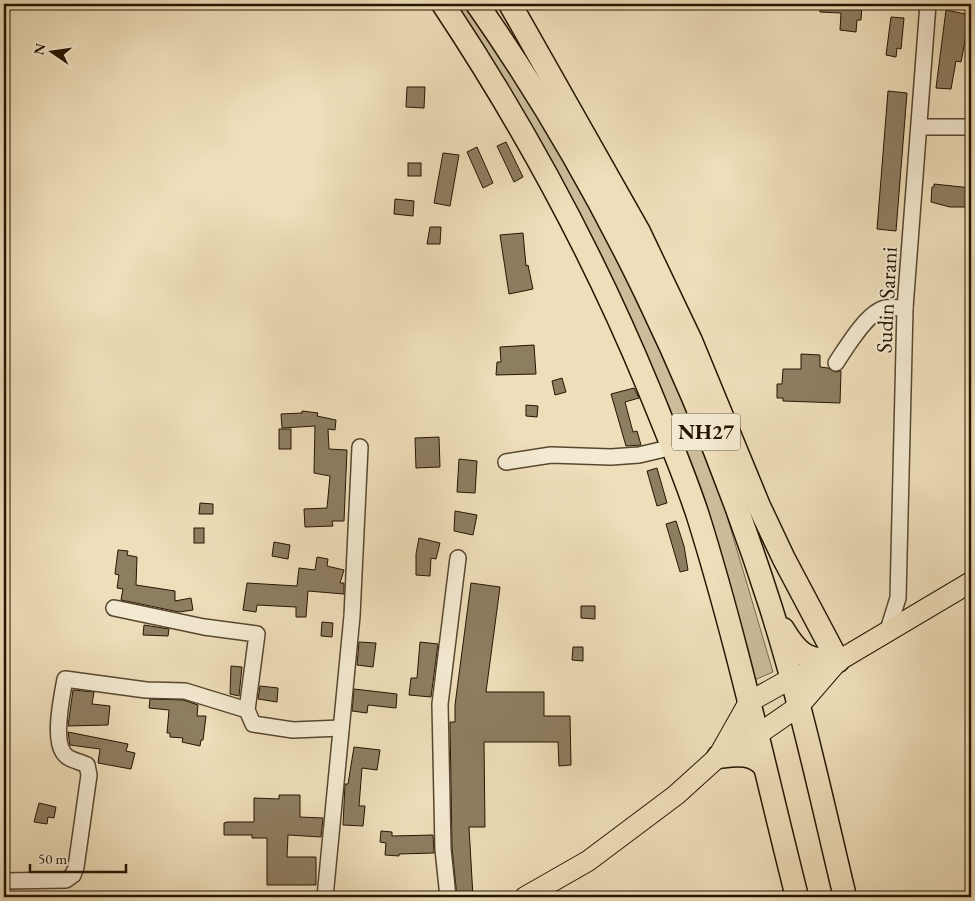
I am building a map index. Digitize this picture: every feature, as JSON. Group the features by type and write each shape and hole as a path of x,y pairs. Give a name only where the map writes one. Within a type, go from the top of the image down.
{"highway":[{"name":"NH27","path":"443,4 508,104 563,203 624,328 674,448 700,523 757,734 797,897"},
{"name":"NH27","path":"477,4 563,138 597,199 652,307 719,462 746,532 792,678 845,897"},
{"path":"510,4 639,232 691,341 764,515 838,661 822,661 802,654 791,642 772,611"},
{"path":"718,757 750,756 756,758 764,766"}],"main road":[{"path":"718,757 748,702 792,678 838,661 971,582"},
{"path":"525,897 588,860 676,795 718,757 799,706 838,661"}],"street":[{"name":"Sudin Sarani","path":"888,630 898,598 905,308 928,4"},
{"path":"920,127 971,127"},
{"path":"836,363 858,331 873,315 884,308 905,308"},
{"path":"324,897 352,616 360,447"},
{"path":"506,462 551,455 603,457 639,455 674,448"},
{"path":"448,897 444,849 440,704 458,558"},
{"path":"898,598 920,611"},
{"path":"114,608 204,627 257,634 247,710 250,721 258,727 293,730 341,728"},
{"path":"4,881 66,880 73,876 76,867 89,775 86,765 69,758 63,753 60,746 58,709 65,679 146,690 185,691 247,710"}],"shaded area":[{"path":"454,4 470,4 488,30 625,267 714,472 773,672 752,681 692,480"}],"building":[{"path":"820,4 862,4 861,20 857,20 856,32 840,30 841,13 820,12"},
{"path":"946,10 970,15 961,62 956,61 951,89 936,88"},
{"path":"891,17 904,18 901,49 897,48 896,57 886,55"},
{"path":"407,87 425,87 424,108 406,107"},
{"path":"888,91 907,93 896,231 877,229"},
{"path":"506,142 523,177 514,182 497,146"},
{"path":"477,147 493,183 483,188 467,152"},
{"path":"443,153 459,155 450,206 434,203"},
{"path":"408,163 421,163 421,176 408,176"},
{"path":"934,184 971,188 971,207 950,207 931,202"},
{"path":"395,199 414,201 413,216 394,214"},
{"path":"430,227 441,227 440,244 427,244"},
{"path":"523,233 526,266 528,265 533,289 509,294 500,235"},
{"path":"534,345 536,374 496,375 497,362 501,362 500,347"},
{"path":"801,354 820,355 820,367 828,368 835,372 841,371 840,403 783,401 783,398 777,398 777,384 782,384 783,369 801,369"},
{"path":"562,378 566,392 555,395 552,381"},
{"path":"634,388 639,398 625,402 633,432 637,431 641,445 626,446 611,394"},
{"path":"526,405 538,406 537,417 526,416"},
{"path":"302,411 318,413 317,416 336,420 335,430 328,429 329,449 347,450 344,521 332,521 333,526 305,527 304,509 327,508 330,476 314,473 315,426 282,428 281,414 302,413"},
{"path":"279,429 291,429 291,449 279,449"},
{"path":"439,437 440,467 416,468 415,438"},
{"path":"459,459 477,461 475,493 457,492"},
{"path":"657,468 667,503 657,506 647,471"},
{"path":"200,503 213,504 213,514 199,514"},
{"path":"455,511 477,515 473,535 454,531"},
{"path":"676,521 684,546 688,570 680,572 666,524"},
{"path":"194,528 204,528 204,543 194,543"},
{"path":"419,538 440,543 436,559 431,558 430,576 416,575 416,554"},
{"path":"274,542 290,545 288,559 272,556"},
{"path":"118,550 128,551 127,555 137,557 136,585 175,591 175,601 191,598 193,610 179,612 121,600 123,589 117,588 119,575 115,574"},
{"path":"317,557 328,559 327,566 344,570 340,583 344,583 344,594 308,591 306,617 296,617 296,607 257,605 256,612 243,610 247,583 297,586 299,568 315,570"},
{"path":"471,583 500,587 486,692 544,692 544,716 570,716 571,765 559,766 558,742 484,742 485,827 469,827 473,897 457,897 452,848 450,722 455,722 455,705"},
{"path":"581,606 595,606 595,619 581,618"},
{"path":"322,622 333,623 332,637 321,636"},
{"path":"144,625 169,629 168,636 143,635"},
{"path":"359,642 376,643 373,667 357,665"},
{"path":"420,642 438,644 431,697 409,695 411,678 417,678"},
{"path":"573,647 583,647 583,661 572,660"},
{"path":"231,666 242,667 239,696 230,694"},
{"path":"260,686 278,688 277,702 258,699"},
{"path":"354,689 397,694 396,708 368,705 367,713 352,711"},
{"path":"73,690 94,692 92,704 110,706 108,725 68,726"},
{"path":"150,699 183,700 198,705 197,716 206,716 203,740 201,740 200,746 182,742 183,738 170,737 170,733 167,733 169,710 149,708"},
{"path":"68,732 128,744 126,751 135,753 131,769 98,763 100,749 70,745"},
{"path":"354,747 380,750 377,770 362,768 359,806 365,806 363,826 343,825 345,784 348,784"},
{"path":"279,795 300,795 300,817 323,818 321,837 288,835 287,857 316,857 316,885 267,885 267,838 252,838 252,835 224,835 224,823 254,822 254,798 279,799"},
{"path":"39,803 56,807 54,818 48,817 47,824 34,822"},
{"path":"381,831 392,832 392,836 433,835 434,853 399,854 399,856 385,855 386,843 380,842"}]}
